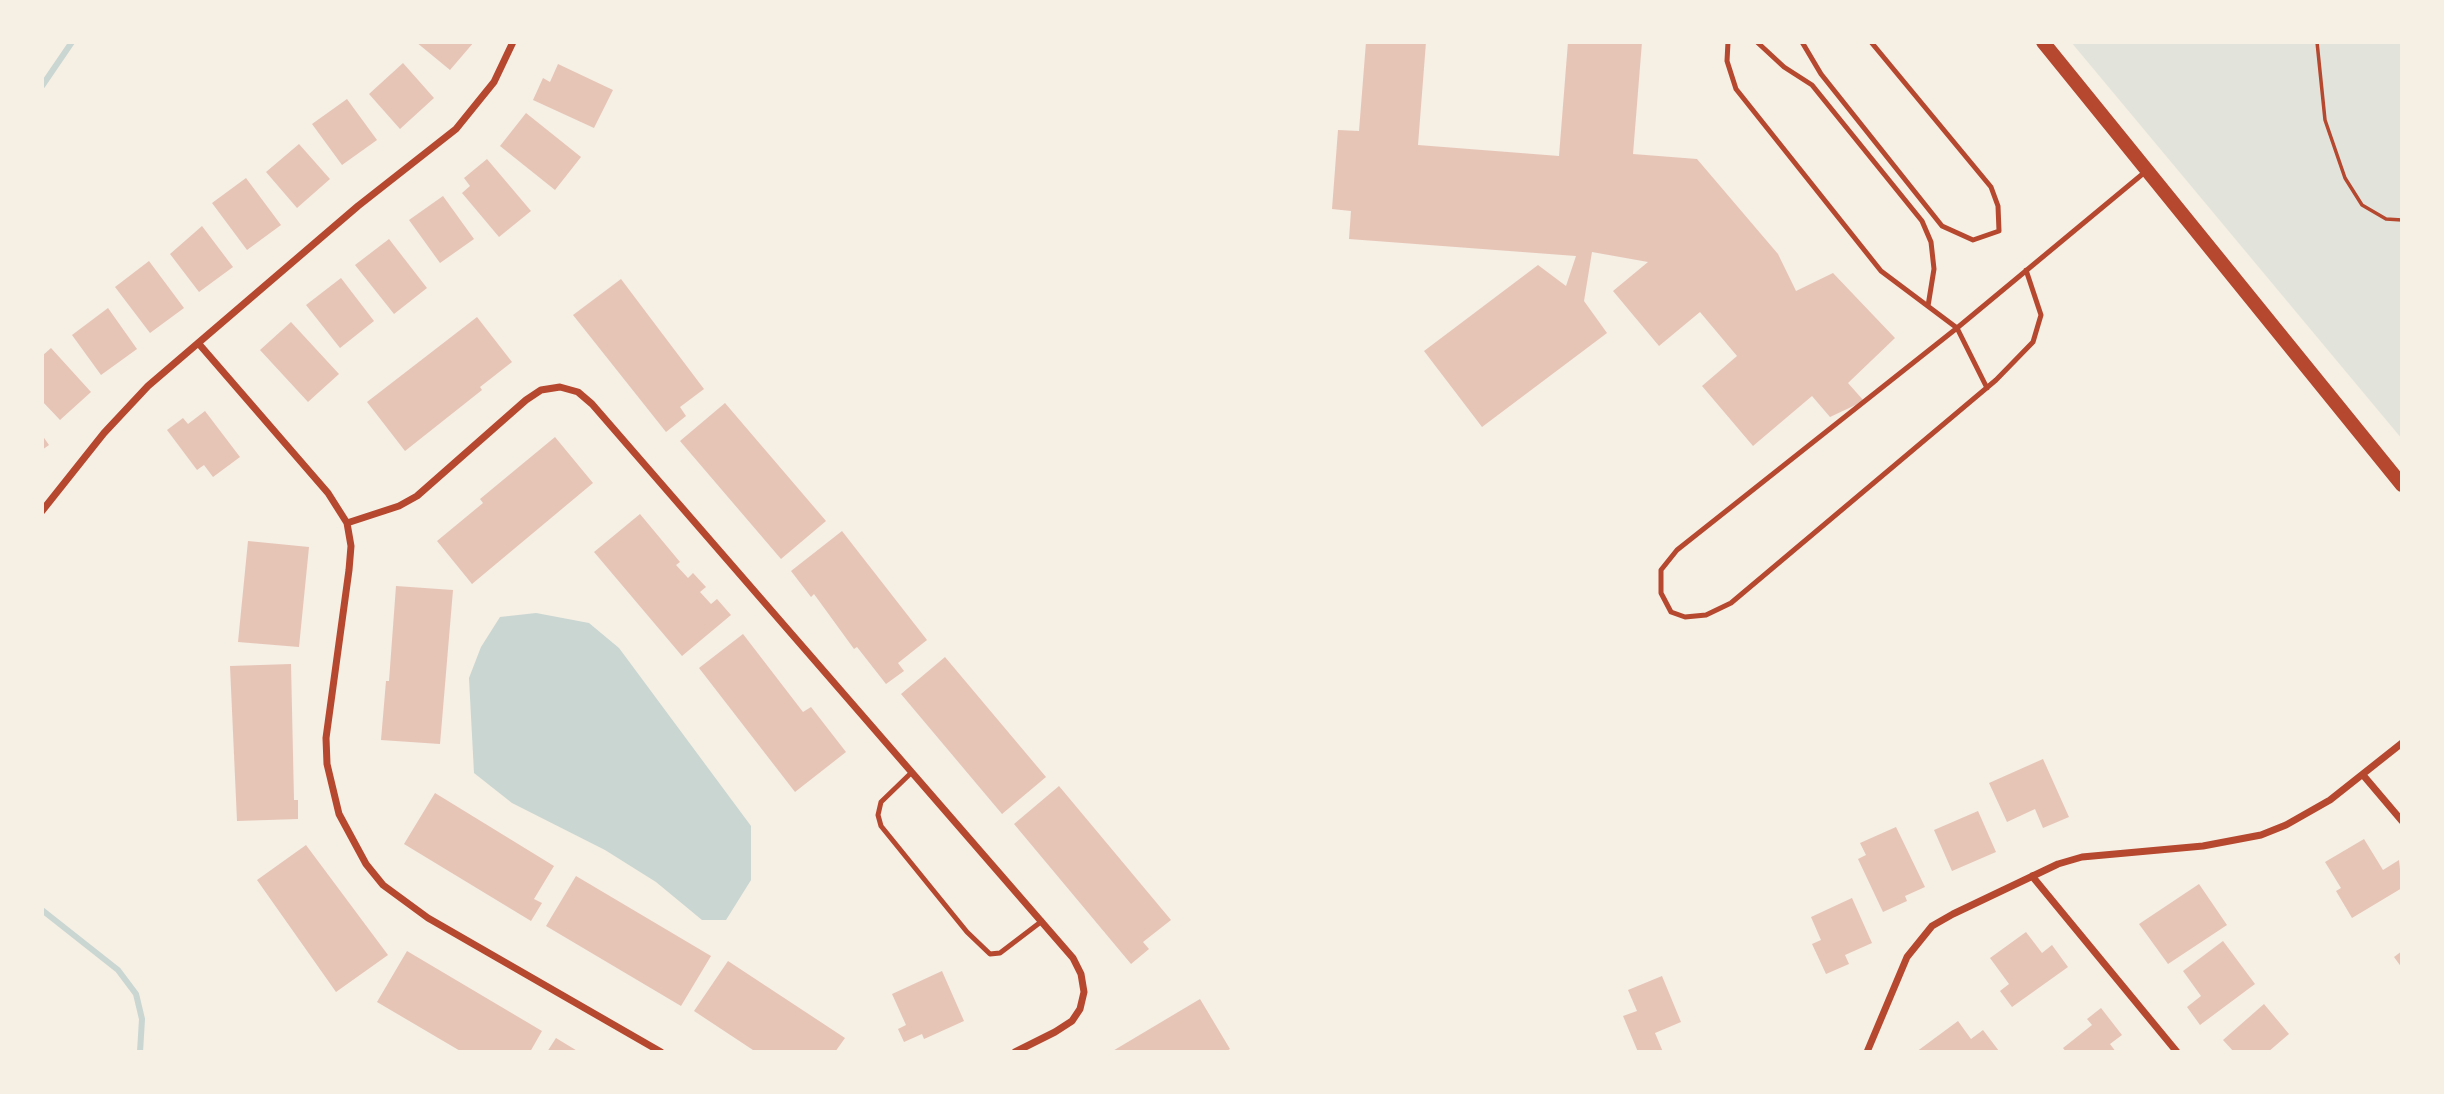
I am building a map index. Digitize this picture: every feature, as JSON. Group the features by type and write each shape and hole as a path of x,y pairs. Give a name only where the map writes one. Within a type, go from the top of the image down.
{"main road":[{"path":"2043,42 2402,485"}],"street":[{"path":"42,511 61,483 122,411 358,206 456,129 494,82 513,42"},
{"path":"199,344 328,493 347,523 351,546 349,570 326,738 331,789 350,839 383,885 405,904 661,1052"},
{"path":"347,523 389,510 416,496 541,390 560,387 578,392 592,404 1073,958 1081,974 1084,992 1080,1009 1072,1021 1015,1052"},
{"path":"1867,1052 1898,975 1918,941 1932,926 2032,876 2093,855 2203,846 2261,835 2308,813 2363,775 2402,743"},
{"path":"2363,775 2402,821"},
{"path":"2032,876 2177,1052"}],"lane":[{"path":"1728,42 1727,61 1736,89 1881,271 1956,327 1987,388"},
{"path":"1757,42 1784,67 1812,85 1922,221 1931,242 1934,269 1928,306"},
{"path":"1802,42 1821,74 1942,226 1973,240 1999,231 1998,206 1991,187 1871,42"},
{"path":"2026,270 2041,315 2033,342 1987,388 1731,603 1706,615 1685,617 1671,612 1661,593 1661,570 1676,550 2148,170"},
{"path":"911,773 881,802 878,815 881,827 967,932 990,954 1000,953 1041,921"}],"path":[{"path":"2317,42 2325,120 2345,178 2362,205 2386,219 2402,220"}],"shaded area":[{"path":"2071,42 2402,42 2402,439"},
{"path":"536,613 589,623 619,648 751,826 751,880 726,920 702,920 656,882 605,850 512,803 474,773 469,678 481,647 500,617"}],"building":[{"path":"416,42 474,42 450,70"},
{"path":"1366,42 1426,42 1418,145 1559,156 1568,42 1642,42 1633,154 1697,159 1778,254 1796,291 1833,273 1895,338 1848,383 1864,401 1830,417 1812,396 1753,446 1702,386 1737,356 1700,312 1659,346 1613,291 1648,262 1592,252 1584,301 1607,333 1482,427 1424,351 1538,265 1566,286 1576,256 1349,239 1351,211 1332,209 1338,130 1359,131"},
{"path":"403,63 434,98 400,129 369,94"},
{"path":"558,64 613,90 594,128 533,100 543,78 550,82"},
{"path":"347,99 377,140 342,165 312,124"},
{"path":"526,113 581,157 555,190 500,146"},
{"path":"299,144 330,179 297,208 266,172"},
{"path":"487,159 531,211 499,237 462,193 470,186 464,178"},
{"path":"246,178 281,225 247,250 212,203"},
{"path":"443,196 474,239 440,263 409,220"},
{"path":"202,226 233,267 199,292 170,254"},
{"path":"389,239 427,288 394,314 355,265"},
{"path":"149,261 184,308 150,333 115,287"},
{"path":"341,278 374,321 340,348 306,305"},
{"path":"621,279 704,389 680,407 686,416 666,432 573,315"},
{"path":"108,308 137,349 101,375 72,335"},
{"path":"477,317 512,362 480,387 482,390 405,451 367,402"},
{"path":"291,322 339,374 308,402 260,350"},
{"path":"51,348 91,392 60,420 42,401 42,356"},
{"path":"725,403 826,521 781,559 680,441"},
{"path":"205,411 240,457 213,477 204,465 197,470 167,430 183,418 188,424"},
{"path":"42,435 49,445 42,450"},
{"path":"555,437 593,483 472,584 437,541 483,503 480,499"},
{"path":"640,514 680,562 676,565 688,578 693,573 706,587 700,592 711,604 717,599 731,615 682,656 594,552"},
{"path":"842,531 927,640 898,663 904,671 886,684 857,647 854,649 814,594 811,597 791,571"},
{"path":"248,541 309,547 299,647 238,642"},
{"path":"396,586 453,590 440,744 381,740 386,681 389,681"},
{"path":"743,634 803,712 811,707 846,752 795,792 699,668"},
{"path":"945,657 1046,777 1002,814 901,694"},
{"path":"291,664 294,800 298,800 298,819 237,821 230,666"},
{"path":"2043,759 2069,817 2043,828 2035,809 2007,822 1989,783"},
{"path":"1059,786 1171,920 1143,942 1149,949 1131,964 1014,824"},
{"path":"435,793 554,866 534,899 542,903 531,921 404,844"},
{"path":"1978,811 1996,852 1952,871 1934,830"},
{"path":"1896,827 1925,887 1905,896 1907,901 1883,912 1858,859 1866,855 1860,843"},
{"path":"2364,839 2383,870 2399,860 2402,888 2352,918 2336,891 2341,888 2325,862"},
{"path":"306,845 388,955 336,992 257,880"},
{"path":"576,876 711,956 681,1006 546,926"},
{"path":"2199,884 2227,925 2168,964 2139,924"},
{"path":"1852,898 1872,943 1845,955 1849,964 1826,974 1812,944 1821,940 1811,917"},
{"path":"2026,932 2042,953 2052,945 2068,967 2012,1007 2000,991 2009,984 1990,958"},
{"path":"2223,941 2255,984 2200,1025 2187,1007 2201,996 2183,971"},
{"path":"407,951 542,1031 530,1052 462,1052 377,1002"},
{"path":"2402,951 2402,968 2394,957"},
{"path":"728,961 845,1038 835,1052 756,1052 694,1011"},
{"path":"942,971 964,1021 924,1039 922,1034 904,1042 898,1029 906,1025 892,994"},
{"path":"1662,976 1681,1022 1655,1033 1663,1052 1638,1052 1623,1016 1637,1011 1628,990"},
{"path":"1200,999 1230,1049 1225,1052 1111,1052"},
{"path":"2264,1004 2289,1034 2268,1052 2234,1052 2223,1040"},
{"path":"2101,1008 2122,1035 2110,1044 2116,1052 2066,1052 2063,1048 2092,1025 2087,1019"},
{"path":"1958,1021 1971,1039 1983,1030 1999,1051 1916,1052"},
{"path":"556,1038 579,1052 547,1052"}],"waterway":[{"path":"42,86 72,42"},
{"path":"42,910 118,970 136,994 142,1019 140,1052"}]}
